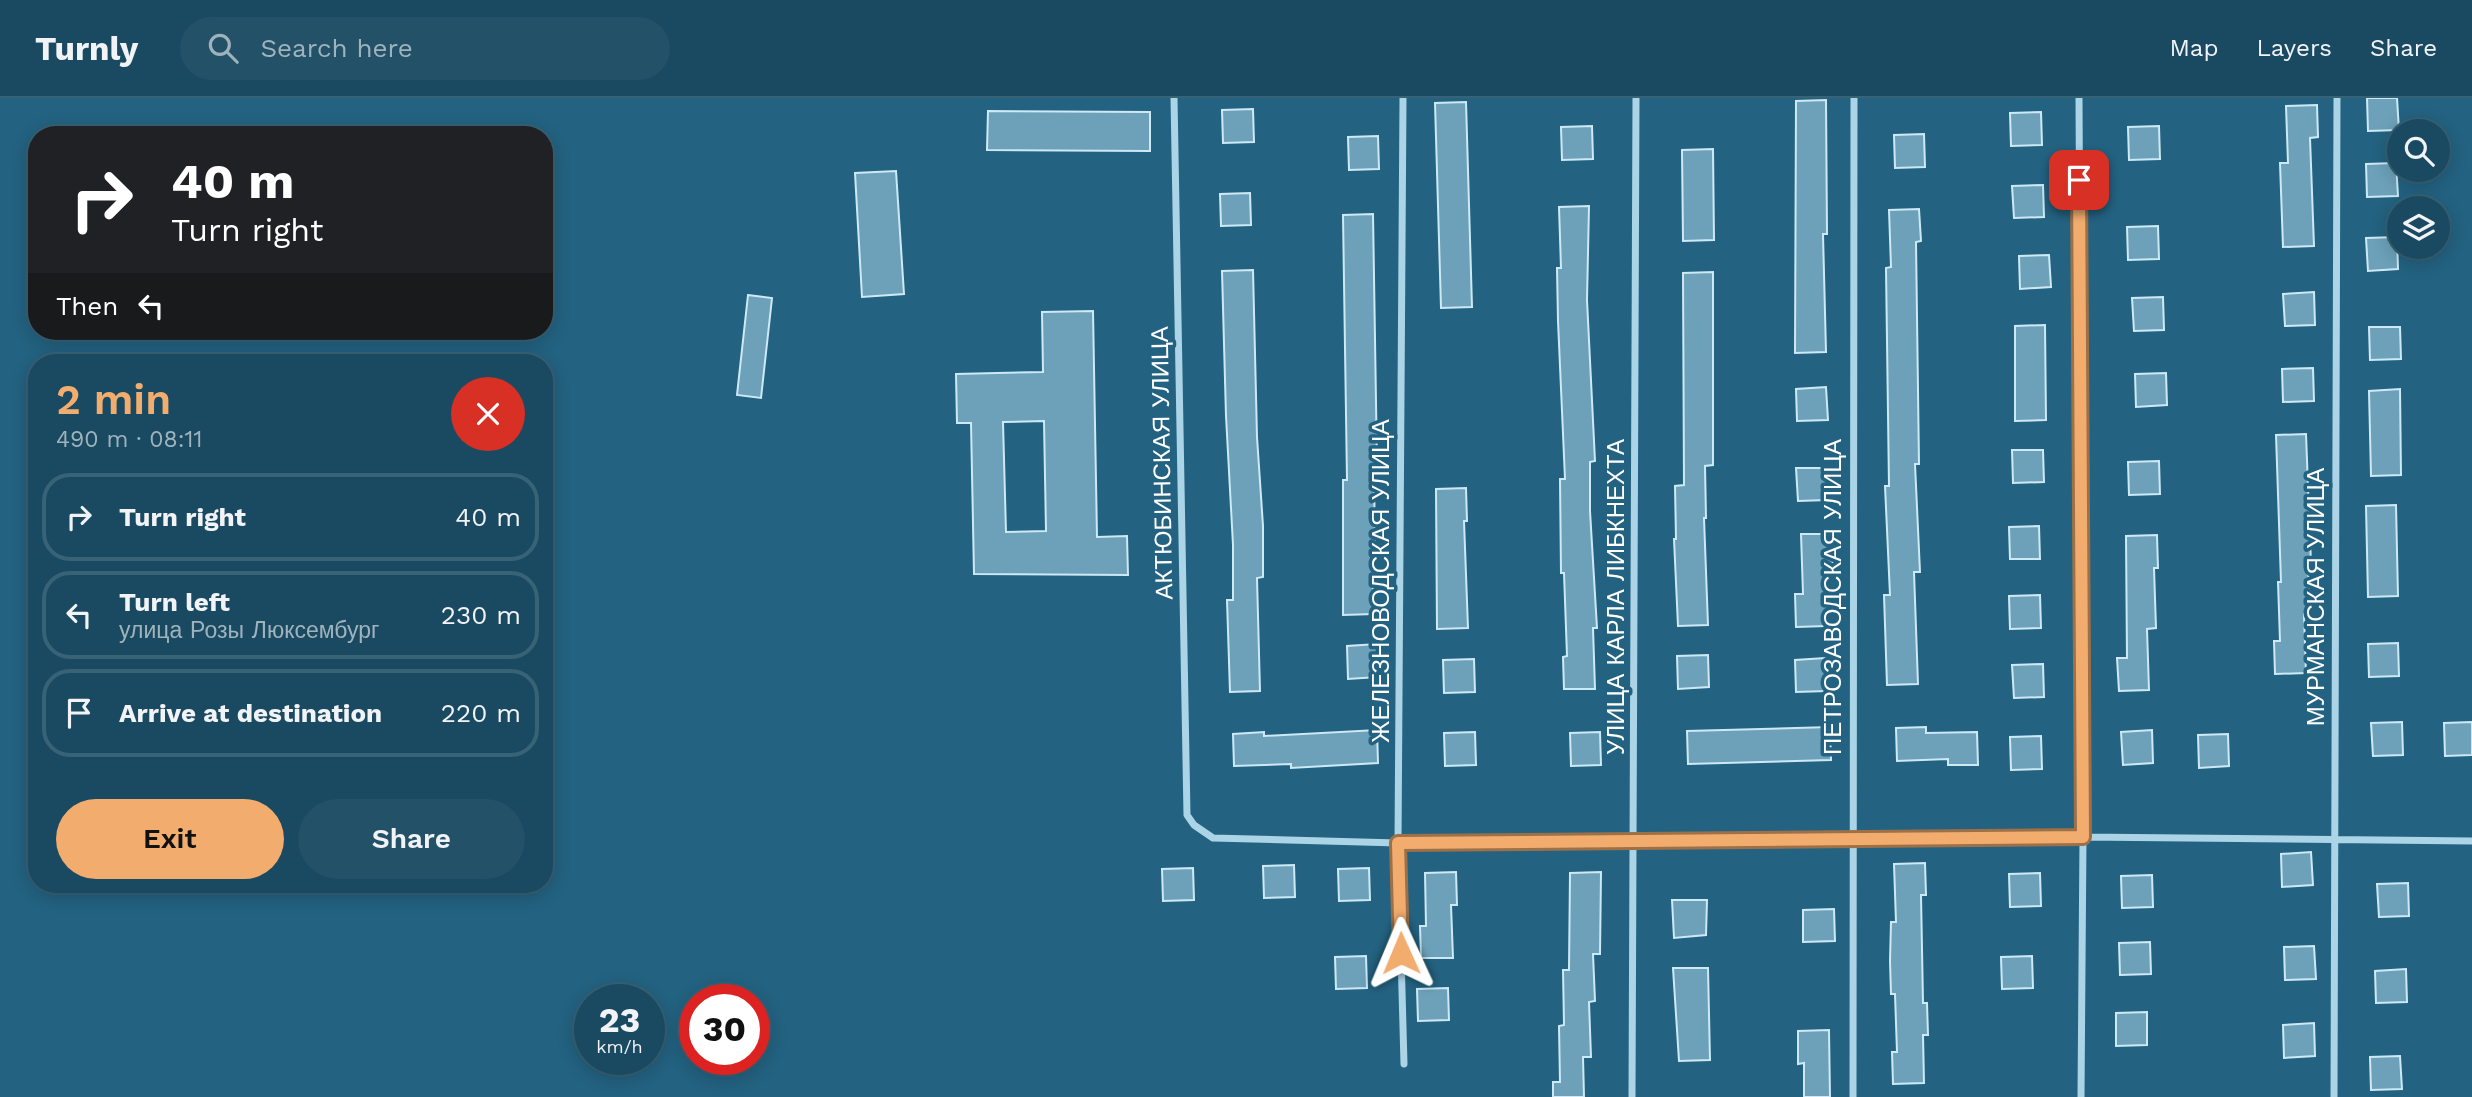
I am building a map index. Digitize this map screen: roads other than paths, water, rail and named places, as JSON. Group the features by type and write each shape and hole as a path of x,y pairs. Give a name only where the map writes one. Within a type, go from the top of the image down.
{"street":[{"name":"АКТЮБИНСКАЯ УЛИЦА","path":"1174,98 1187,815 1194,825 1213,838 1398,843"},
{"name":"ЖЕЛЕЗНОВОДСКАЯ УЛИЦА","path":"1403,98 1398,843 1404,1064"},
{"name":"УЛИЦА КАРЛА ЛИБКНЕХТА","path":"1632,1097 1636,98"},
{"name":"ПЕТРОЗАВОДСКАЯ УЛИЦА","path":"1853,1097 1854,98"},
{"path":"2079,98 2083,837 2081,1097"},
{"name":"МУРМАНСКАЯ УЛИЦА","path":"2334,1097 2337,98"},
{"path":"1398,843 2083,837 2472,841"}]}
